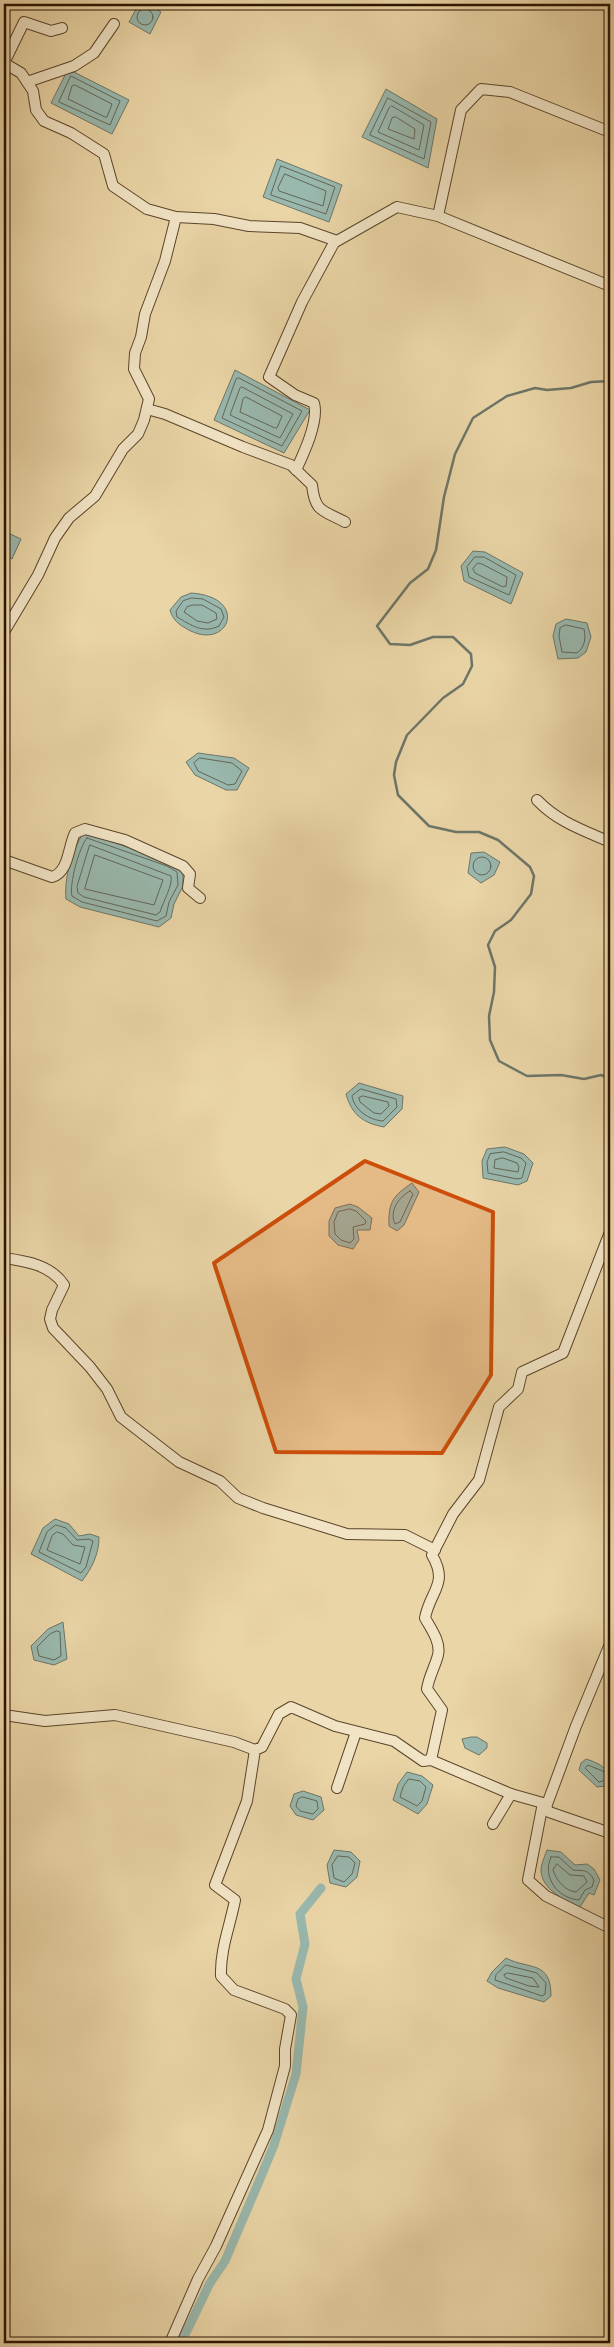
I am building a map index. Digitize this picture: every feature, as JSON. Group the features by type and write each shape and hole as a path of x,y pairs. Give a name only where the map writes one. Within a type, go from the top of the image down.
{"street":[{"path":"62,28 51,31 24,22 4,63 21,74 27,82 33,91 36,110 44,121 71,133 104,154 113,186 147,209 176,217 214,219 250,226 300,228 337,242 397,207 438,216 610,286"},
{"path":"27,82 74,66 94,53 114,24"},
{"path":"438,216 460,110 481,89 510,92 610,132"},
{"path":"4,632 38,575 55,538 70,518 95,496 123,449 138,434 147,409 148,399 134,369 135,353 141,338 145,314 165,261 176,217"},
{"path":"296,470 309,437 316,412 314,403 295,395 269,377 302,302 335,240"},
{"path":"147,409 165,414 290,465 312,485 312,500 320,509 345,522"},
{"path":"537,800 548,812 562,822 610,842"},
{"path":"4,860 52,877 63,871 70,842 75,833 86,829 125,840 183,866 190,874 188,888 200,898"},
{"path":"431,1760 442,1710 427,1689 428,1677 438,1654 435,1636 425,1618 428,1604 438,1589 440,1568 432,1555 453,1514 480,1480 499,1407 518,1389 522,1372 563,1353 610,1232"},
{"path":"4,1258 20,1260 38,1266 57,1276 64,1285 52,1310 50,1319 53,1328 90,1367 107,1389 121,1417 179,1462 220,1481 238,1498 263,1508 347,1534 405,1535 434,1550"},
{"path":"609,1924 546,1896 528,1880 544,1805 610,1644"},
{"path":"4,1714 45,1721 115,1715 234,1742 255,1750 262,1747 279,1714 291,1707 356,1732 378,1736 394,1742 423,1761 431,1760 511,1794 544,1805 550,1812 610,1834"},
{"path":"337,1788 356,1732"},
{"path":"170,2343 268,2130 285,2066 285,2049 291,2015 285,2009 234,1990 221,1976 221,1957 235,1900 215,1885 247,1801 255,1750"},
{"path":"493,1824 511,1794"}],"highlighted area":[{"path":"365,1161 493,1212 491,1375 442,1453 276,1452 214,1263"}],"water":[{"path":"139,4 147,4 161,12 150,34 129,22"},
{"path":"68,69 129,100 112,134 51,103"},
{"path":"386,89 437,119 428,168 362,137"},
{"path":"277,159 342,185 329,222 263,197"},
{"path":"235,370 310,410 284,453 214,420"},
{"path":"4,531 21,539 12,559 4,555"},
{"path":"473,551 485,552 523,573 511,604 464,581 461,566"},
{"path":"191,593 210,597 221,604 227,612 227,622 222,629 213,634 201,635 187,629 176,621 170,610 181,597"},
{"path":"566,619 587,623 591,637 586,652 578,658 558,659 553,636 556,624"},
{"path":"198,753 234,758 249,768 237,790 226,790 195,775 186,762"},
{"path":"84,832 170,862 183,869 183,886 174,904 171,918 159,927 80,907 66,899 66,882 70,864"},
{"path":"484,852 500,862 494,875 481,883 468,873 471,853"},
{"path":"359,1083 403,1096 402,1109 384,1127 359,1117 348,1101 346,1094"},
{"path":"505,1147 524,1154 533,1163 527,1181 518,1185 483,1178 482,1161 487,1149"},
{"path":"412,1183 419,1192 404,1225 397,1231 389,1226 389,1211 396,1196"},
{"path":"350,1204 358,1207 372,1218 370,1230 357,1230 359,1240 353,1249 338,1245 329,1236 329,1221 335,1208"},
{"path":"55,1519 69,1524 79,1536 90,1534 99,1537 98,1549 94,1560 82,1581 31,1554 43,1528"},
{"path":"63,1622 67,1659 54,1665 34,1660 31,1646 48,1629"},
{"path":"477,1737 487,1743 487,1748 479,1755 465,1748 462,1739"},
{"path":"586,1759 600,1765 607,1771 609,1780 607,1786 597,1787 579,1770 581,1763"},
{"path":"407,1772 422,1776 433,1785 427,1804 418,1814 393,1800 398,1784"},
{"path":"303,1791 321,1797 324,1810 313,1820 296,1815 290,1806 294,1794"},
{"path":"334,1850 351,1852 360,1861 357,1877 346,1887 330,1883 327,1865"},
{"path":"547,1850 561,1852 575,1865 587,1864 594,1869 600,1880 594,1895 589,1893 580,1907 561,1898 545,1883 541,1870"},
{"path":"506,1958 543,1971 550,1985 551,1996 544,2002 498,1988 487,1981 492,1972"}],"waterway":[{"path":"610,381 591,382 571,388 547,390 535,388 507,396 473,418 455,454 444,497 436,550 428,569 410,583 377,626 390,644 410,645 433,637 453,637 471,654 472,666 463,684 443,698 407,735 396,762 394,775 398,795 429,826 456,832 479,832 498,840 530,867 534,876 531,894 511,920 495,931 488,945 495,967 494,992 489,1016 490,1040 499,1061 527,1076 561,1075 584,1079 601,1075 610,1079"},
{"path":"181,2343 210,2283 225,2261 274,2145 296,2074 303,2007 296,1979 305,1944 300,1914 321,1888"}]}
